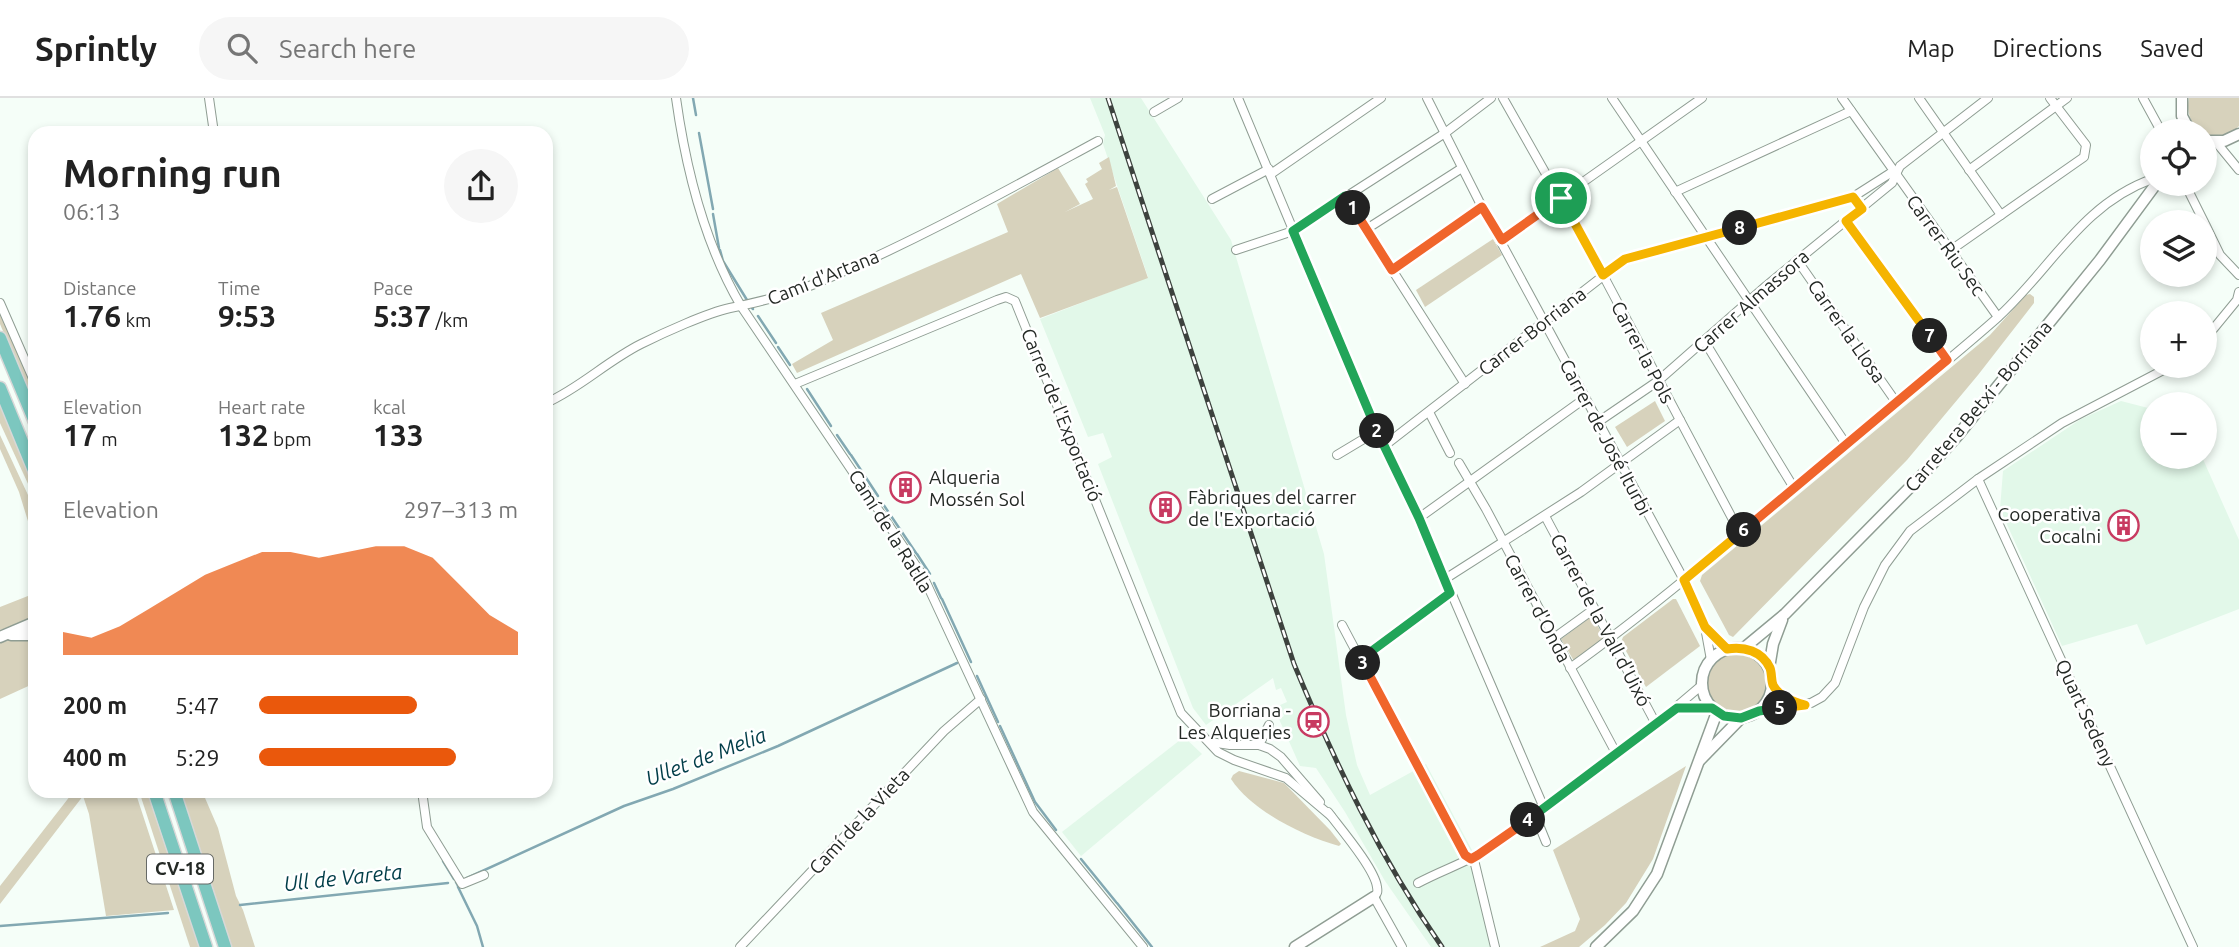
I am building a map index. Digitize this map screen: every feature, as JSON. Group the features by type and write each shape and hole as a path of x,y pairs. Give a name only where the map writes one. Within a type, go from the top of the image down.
{"main road":[{"path":"2182,98 2183,119"},
{"path":"2217,141 2224,141 2239,134"},
{"name":"Carretera Betxí - Borriana","path":"1744,648 1785,614 1927,470 2100,260 2147,196"},
{"path":"0,338 28,405"},
{"path":"0,388 28,455"},
{"name":"Carretera Betxí - Borriana","path":"1769,668 1775,637 1785,614"},
{"path":"4,636 28,625"},
{"path":"4,636 28,635"},
{"path":"1700,760 1741,718 1759,711 1769,698 1773,685 1769,668 1763,659 1744,648 1727,649 1711,660 1704,671 1702,685 1707,701 1714,710 1724,716 1741,718"},
{"path":"1595,947 1633,911 1657,874 1700,760 1714,710"},
{"name":"CV-18","path":"156,798 206,947"},
{"name":"CV-18","path":"176,798 225,947"},
{"path":"1295,947 1374,897"}],"street":[{"path":"209,98 213,126"},
{"name":"Camí de la Ratlla","path":"676,98 686,163 715,257 741,306 923,576 1033,812 1143,947"},
{"path":"1154,111 1178,98"},
{"path":"1238,98 1377,431 1419,518 1544,808"},
{"path":"1364,98 1369,107"},
{"path":"1212,199 1270,172 1381,98"},
{"name":"Carrer de José Iturbi","path":"1427,98 1584,399 1684,580 1705,627 1711,660"},
{"path":"1236,250 1293,231 1445,132 1492,98"},
{"name":"Carrer la Pols","path":"1503,98 1603,275 1740,533"},
{"path":"1612,98 1846,444"},
{"path":"1502,240 1702,98"},
{"name":"Carrer Riu Sec","path":"1842,98 1998,317"},
{"path":"1919,98 2001,215"},
{"name":"Carrer Borriana","path":"1384,446 1625,259 1853,197 1889,174 1897,172 1900,166 1988,98"},
{"path":"1951,250 2084,157 2086,145 2050,98"},
{"path":"1969,170 2067,98"},
{"path":"2143,98 2154,119"},
{"path":"1675,192 1851,111"},
{"name":"Camí d'Artana","path":"553,400 600,367 641,344 728,308 767,300 810,285 930,231 1098,141"},
{"path":"2217,149 2239,170"},
{"path":"1365,230 1462,167"},
{"name":"Carrer Almassora","path":"1598,422 1658,381 1705,342 1797,260 1892,183 1897,172"},
{"path":"1570,668 1684,580 1998,317 2080,227 2097,211 2140,183"},
{"path":"1345,196 1465,384"},
{"path":"1853,197 1862,209"},
{"path":"1392,270 1482,207"},
{"path":"1846,221 1947,360"},
{"path":"2217,248 2232,270 2239,275"},
{"name":"Carrer la Llosa","path":"1797,260 1896,402"},
{"path":"2217,324 2237,300 2239,292"},
{"name":"Carrer de l'Exportació","path":"795,384 997,300 1006,297 1015,301 1178,706 1187,721 1214,745"},
{"path":"0,303 28,367"},
{"path":"1705,342 1794,488"},
{"path":"1759,711 1805,705 1822,697 1835,683 1864,607 1885,565 1910,531 1978,479 2062,423 2152,378"},
{"path":"1419,518 1584,399"},
{"path":"1429,412 1450,453"},
{"path":"1445,579 1545,516 1620,465 1679,420"},
{"path":"1338,455 1377,431"},
{"name":"Carrer d'Onda","path":"1459,463 1616,753"},
{"name":"Quart Sedeny","path":"1978,479 2193,947"},
{"name":"Carrer de la Vall d'Uixó","path":"1545,516 1656,724"},
{"path":"1361,659 1450,593"},
{"path":"1554,638 1594,609"},
{"path":"1342,625 1462,851 1475,860 1495,947"},
{"name":"Carrer de José Iturbi","path":"1705,627 1727,649"},
{"path":"1418,883 1450,866 1471,859 1535,815 1677,708 1702,685"},
{"path":"1773,685 1786,698 1805,705"},
{"name":"Camí de la Vieta","path":"740,947 944,731 981,699"},
{"path":"1677,708 1714,710"},
{"path":"1242,763 1242,752 1255,744 1269,725"},
{"path":"1214,745 1255,744 1272,750 1281,757 1344,832 1376,882 1377,893 1374,897 1399,946"},
{"path":"1214,745 1226,756 1272,772 1292,783 1331,816"},
{"path":"1272,772 1281,757"},
{"path":"423,798 427,827 462,884 484,875"},
{"path":"1535,815 1546,842"}],"shaded area":[{"path":"1090,98 1141,98 1231,240 1324,554 1346,715 1357,765 1370,795 1426,764 1473,852 1495,947 1431,947 1385,881 1316,768 1300,766 1279,719 1284,716 1280,705 1287,702 1281,688 1276,690 1273,678 1206,725 1193,708 1098,464 1112,457 1103,433 1088,437 1040,319 1148,277 1103,144 1105,135"},
{"path":"2189,98 2239,98 2239,126 2230,133 2217,136 2217,119 2191,119"},
{"path":"1109,157 1116,186 1109,190 1117,187 1148,278 1040,318 1021,274 797,373 792,364 833,340 821,313 1008,232 997,204 1058,168 1080,204 1065,212 1093,199 1085,184 1088,182 1086,179 1102,169 1099,163"},
{"path":"1493,239 1502,255 1425,307 1416,290"},
{"path":"2026,295 2034,297 2034,303 1907,460 1733,637 1729,635 1700,581 1702,575 1990,335"},
{"path":"0,306 28,372 28,390 0,324"},
{"path":"0,401 28,468 28,484 0,423"},
{"path":"1655,401 1665,421 1627,447 1615,427"},
{"path":"2121,401 2140,406 2140,469 2207,469 2239,540 2239,609 2146,645 2137,624 2062,646 2000,509 2003,471 2081,419"},
{"path":"0,435 28,495 28,521 19,492 0,449"},
{"path":"28,596 28,619 0,630 0,607"},
{"path":"1676,599 1700,646 1646,687 1621,642 1623,637"},
{"path":"1592,616 1605,639 1574,661 1561,639"},
{"path":"28,638 28,686 0,699 0,642"},
{"path":"1737,653 1754,658 1762,666 1767,683 1762,700 1754,708 1737,713 1720,708 1712,700 1707,683 1712,666 1720,658"},
{"path":"1184,737 1202,754 1081,856 1062,832"},
{"path":"1686,766 1653,859 1626,903 1579,947 1540,947 1575,931 1580,919 1553,850"},
{"path":"1239,771 1284,783 1341,844 1339,846 1310,836 1265,812 1240,791 1231,779"},
{"path":"69,798 81,798 0,904 0,886"},
{"path":"84,798 137,798 174,910 106,916 89,814"},
{"path":"141,798 151,798 200,947 190,947"},
{"path":"182,798 205,798 218,828 236,896 255,947 231,947"}],"waterway":[{"path":"693,98 696,115"},
{"path":"699,133 713,209"},
{"path":"713,214 719,248"},
{"path":"720,250 723,261 747,300"},
{"path":"758,316 776,343"},
{"path":"778,347 790,365"},
{"path":"807,389 831,426"},
{"path":"837,435 850,454"},
{"path":"851,455 878,496"},
{"path":"883,504 916,553"},
{"path":"917,554 930,574"},
{"path":"934,583 941,598"},
{"path":"942,599 971,662"},
{"name":"Ullet de Melia","path":"467,878 624,806 778,746 957,663"},
{"path":"977,676 998,722"},
{"path":"1000,726 1035,802 1056,830"},
{"path":"1081,859 1116,902"},
{"path":"443,861 454,879"},
{"name":"Ull de Vareta","path":"456,882 458,886"},
{"name":"Ull de Vareta","path":"240,905 448,883"},
{"path":"458,887 477,926 483,947"},
{"path":"1117,903 1152,947"},
{"name":"Ull de Vareta","path":"0,926 168,913"}],"railway":[{"path":"1108,98 1294,664 1360,809 1398,879 1442,947"}],"place":[{"name":"Alqueria Mossén Sol","path":"906,488"},
{"name":"Fàbriques del carrer de l'Exportació","path":"1165,508"},
{"name":"Cooperativa Cocalni","path":"2124,525"},
{"name":"Borriana - Les Alqueries","path":"1314,721"}],"route":[{"path":"1345,196 1392,270 1482,207 1502,240 1561,198 1603,275 1625,259 1853,197 1862,209 1846,221 1947,360 1684,580 1705,627 1727,649 1744,648 1755,652 1769,668 1773,685 1781,694 1805,705 1759,711 1741,718 1724,716 1712,708 1677,708 1535,815 1471,859 1462,851 1361,659 1450,593 1419,518 1377,431 1293,231 1345,196"}]}
